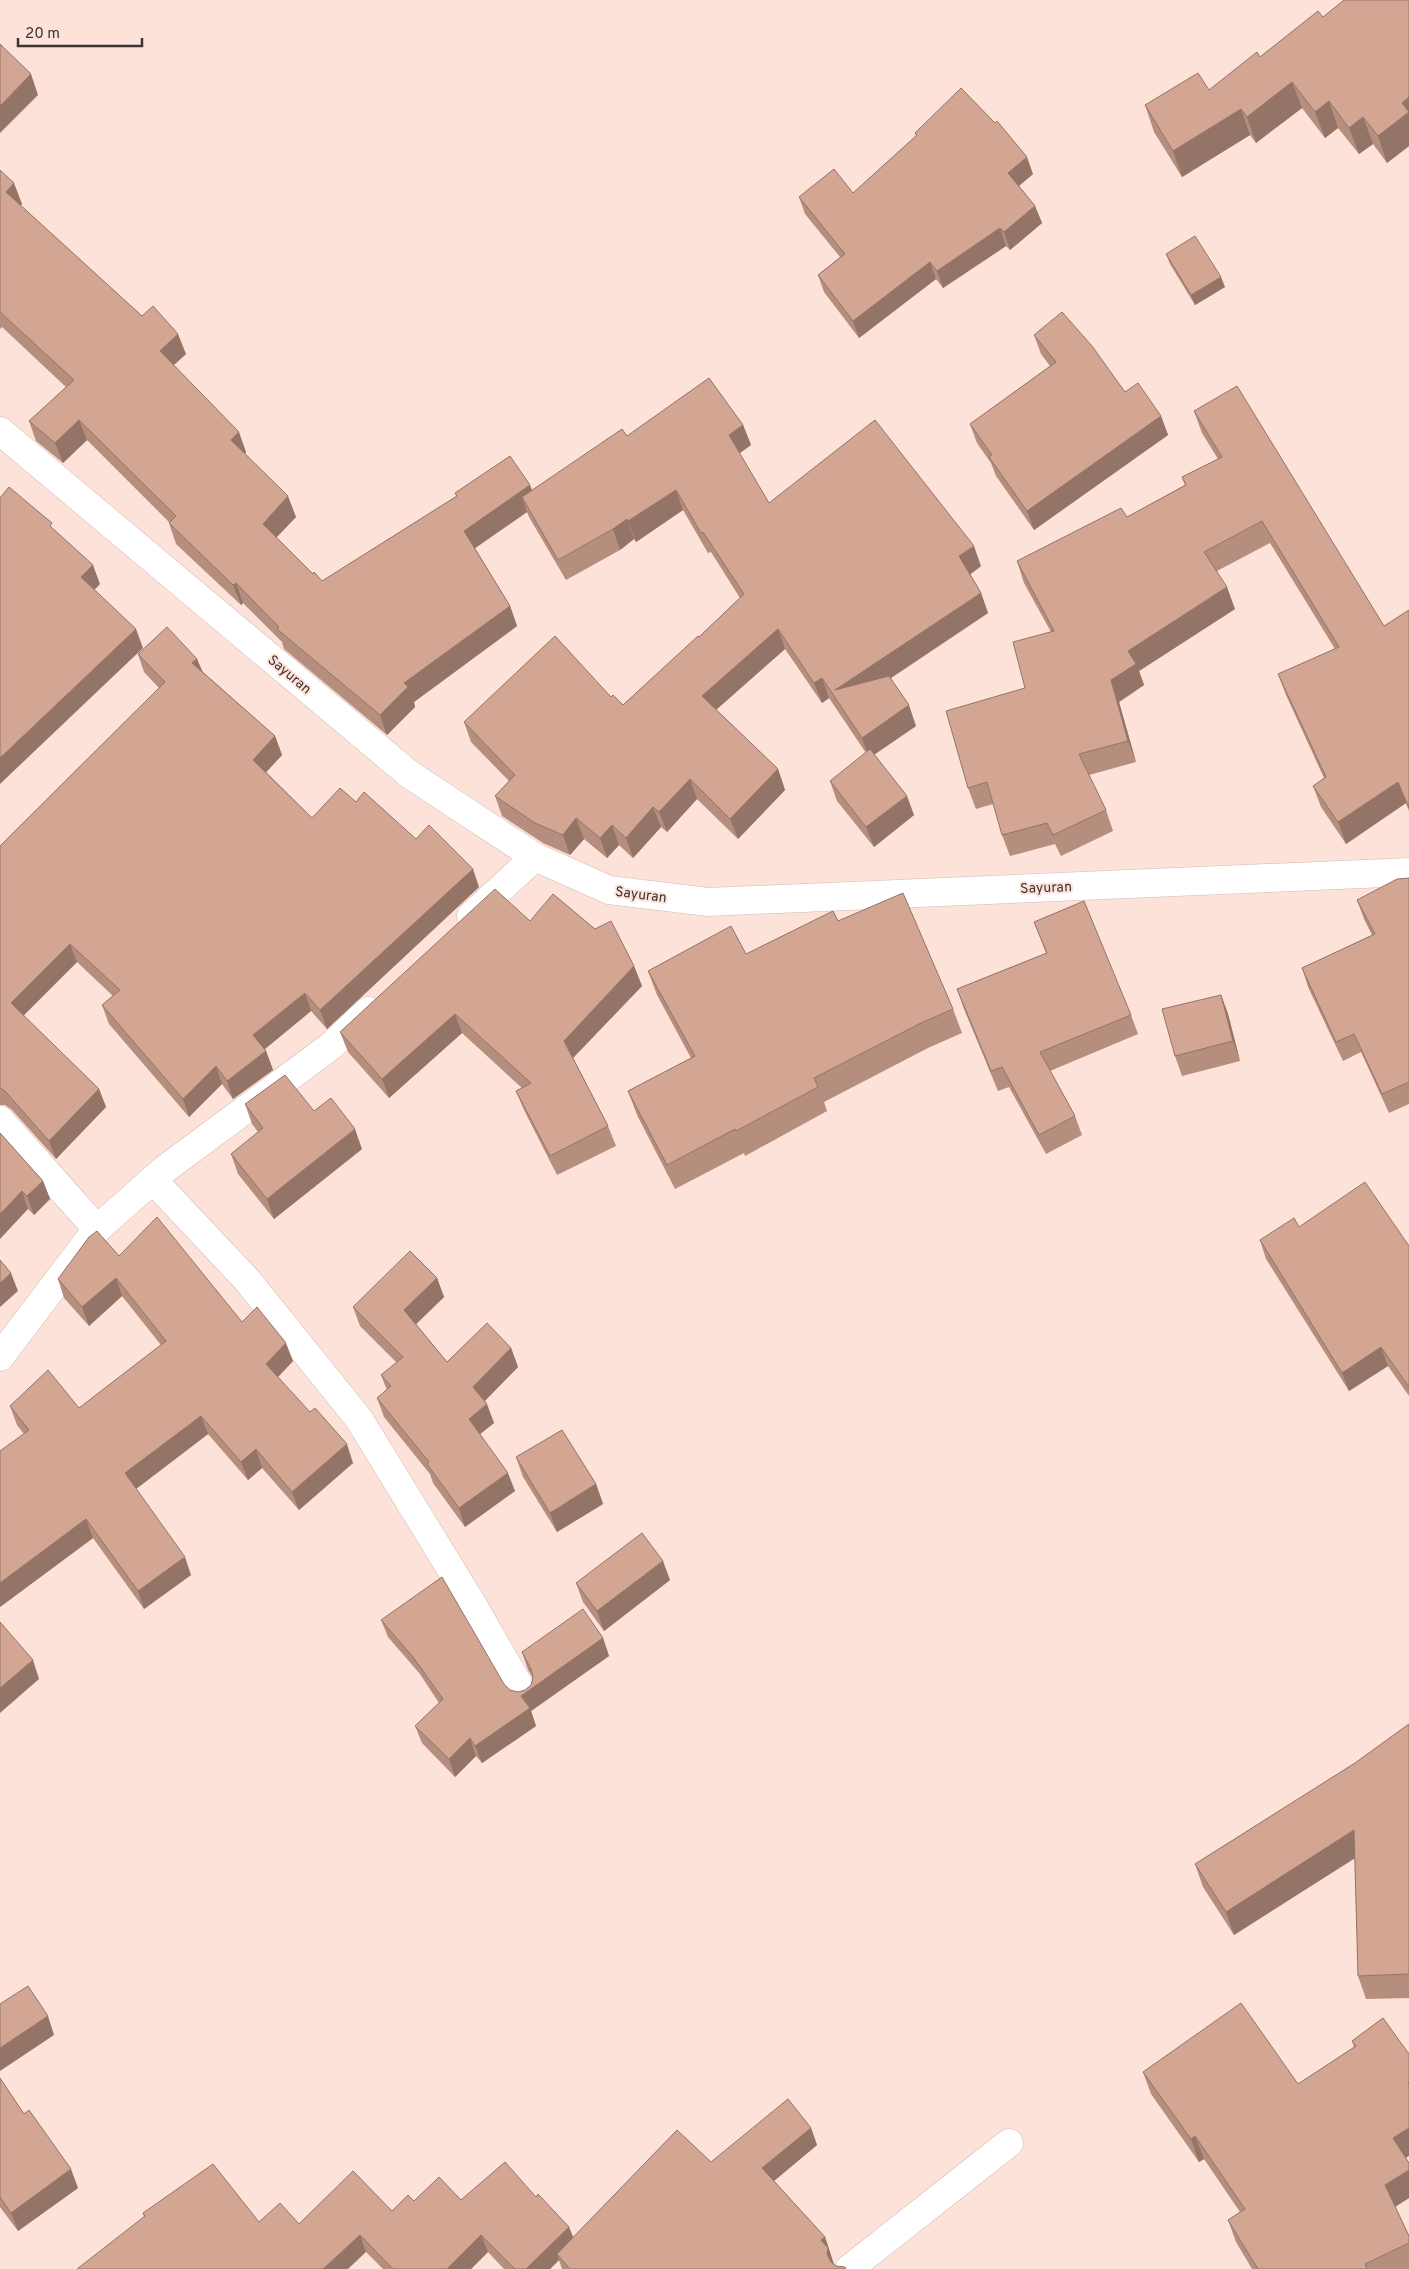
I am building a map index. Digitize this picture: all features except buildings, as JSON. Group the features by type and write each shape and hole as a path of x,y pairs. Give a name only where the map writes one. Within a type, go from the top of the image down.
{"street":[{"name":"Sayuran","path":"0,431 409,774 534,857 609,890 708,902 1409,872"},
{"path":"454,932 534,857"},
{"path":"0,1356 97,1229 165,1169 331,1046 389,992"},
{"path":"0,1120 97,1229"},
{"path":"153,1180 247,1280 359,1419 524,1694"},
{"path":"849,2269 1009,2143"}]}
